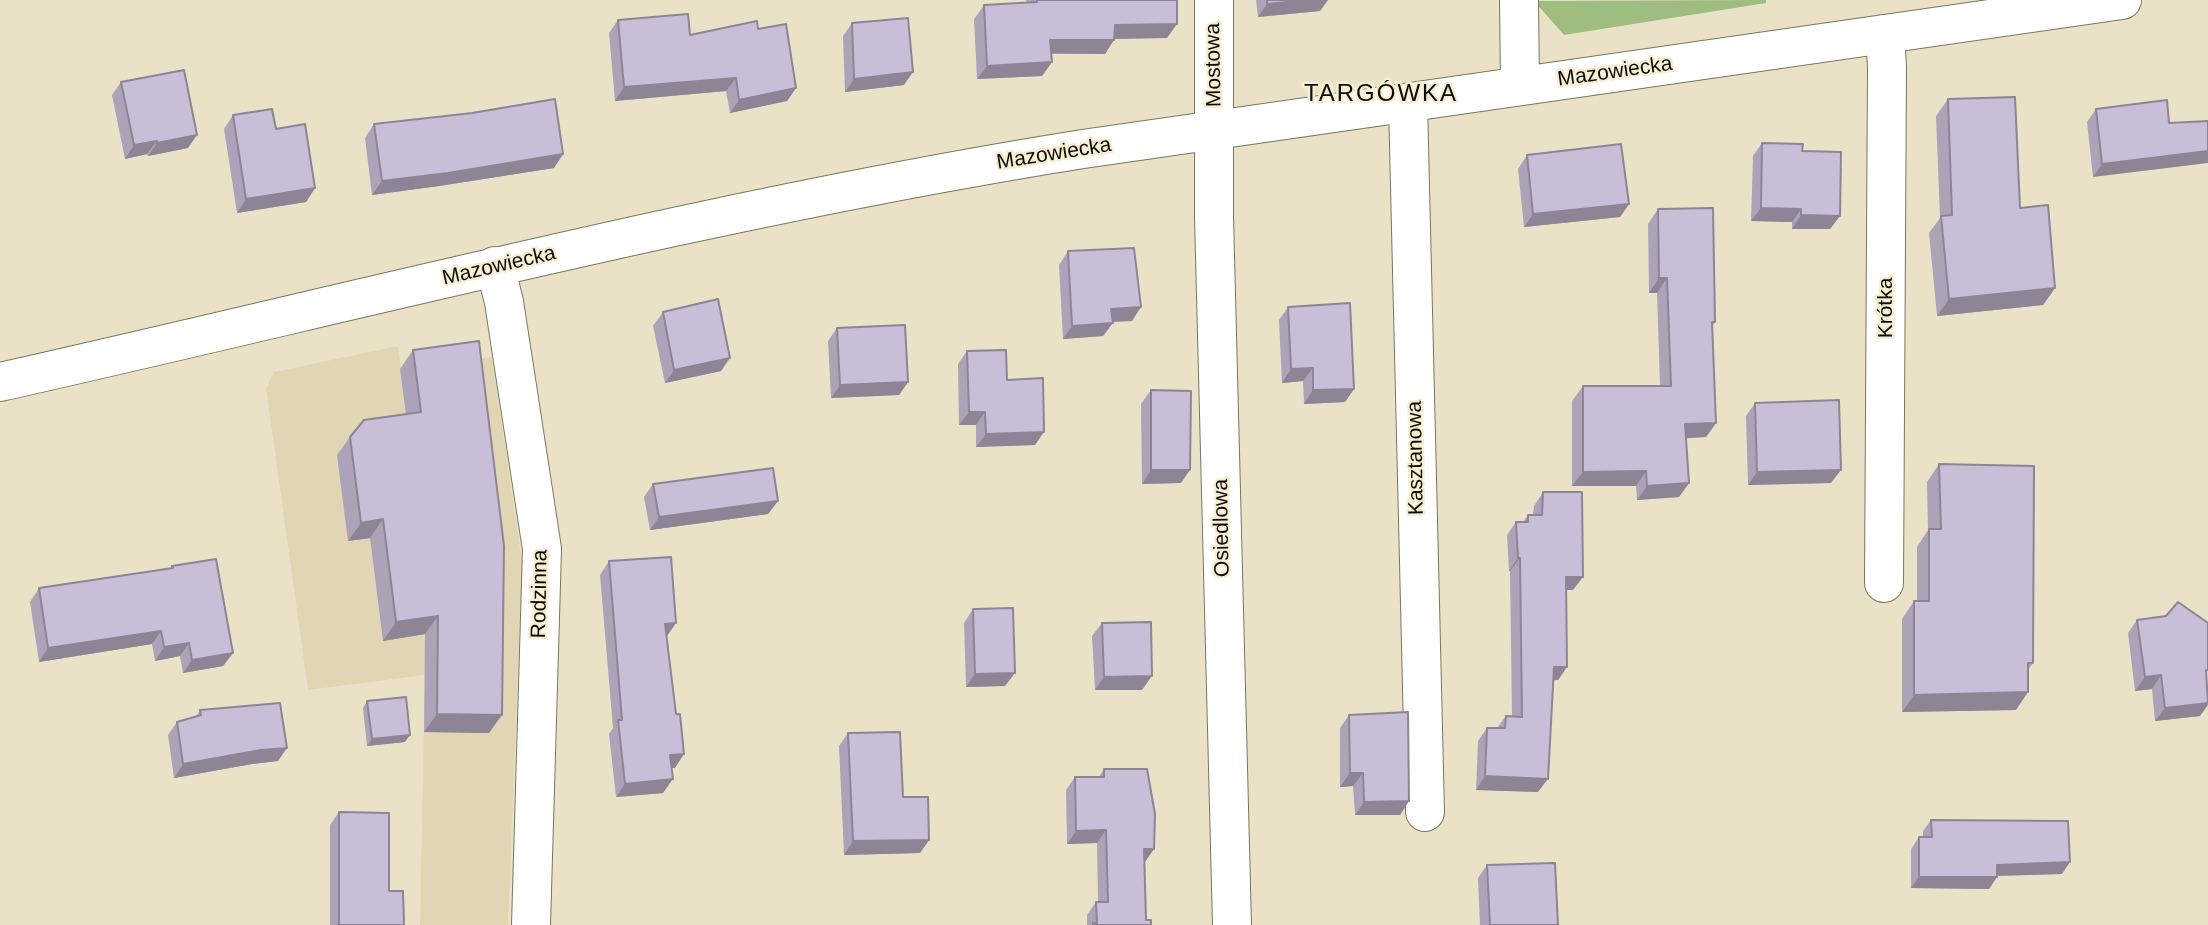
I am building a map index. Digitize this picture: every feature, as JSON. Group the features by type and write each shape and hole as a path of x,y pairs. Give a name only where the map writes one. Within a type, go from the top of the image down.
{"street":[{"name":"Mostowa","path":"1213,0 1215,130"},
{"path":"1519,0 1520,85"},
{"name":"Mazowiecka","path":"0,382 739,212 952,170 1520,85 2122,0"},
{"name":"Krótka","path":"1884,583 1885,34"},
{"name":"Kasztanowa","path":"1408,103 1424,812"},
{"name":"Osiedlowa","path":"1215,130 1214,216 1232,925"},
{"name":"Rodzinna","path":"495,267 504,302 542,549 531,925"}],"shaded area":[{"path":"398,346 401,369 492,357 522,562 508,925 420,925 425,675 308,690 266,388 274,372"}],"green space":[{"path":"1766,0 1766,3 1564,35 1534,1"}],"building":[{"path":"1037,0 1177,0 1177,24 1115,25 1114,40 1050,40 1052,62 987,66 984,5"},
{"path":"1267,0 1306,0 1267,4"},
{"path":"688,14 690,35 757,21 758,29 786,24 796,88 739,100 736,78 624,87 618,20"},
{"path":"908,18 913,72 854,79 852,23"},
{"path":"184,70 197,135 134,145 121,82"},
{"path":"2015,97 2020,208 2048,205 2055,288 1949,299 1941,216 1952,215 1948,99"},
{"path":"555,99 563,154 382,181 374,124 472,113"},
{"path":"2167,100 2169,123 2208,121 2208,151 2102,164 2096,109"},
{"path":"272,109 276,129 305,124 315,188 246,199 233,115"},
{"path":"1762,143 1803,144 1802,151 1841,152 1840,216 1801,215 1801,209 1761,208"},
{"path":"1621,144 1629,204 1533,214 1527,155"},
{"path":"1713,208 1715,322 1712,322 1716,423 1685,424 1689,483 1647,486 1646,471 1583,472 1583,386 1671,386 1667,278 1659,278 1658,209"},
{"path":"1134,248 1141,307 1111,309 1113,323 1072,326 1068,251"},
{"path":"718,299 730,358 674,370 663,312"},
{"path":"1350,303 1354,389 1313,390 1313,368 1291,369 1288,307"},
{"path":"905,325 908,382 840,385 837,328"},
{"path":"479,341 504,546 502,715 437,714 438,616 396,622 383,519 361,523 350,437 364,420 421,412 413,350"},
{"path":"1006,350 1007,380 1043,378 1044,432 986,434 985,412 969,412 967,351"},
{"path":"1151,390 1191,391 1190,470 1151,470"},
{"path":"1839,400 1841,470 1757,472 1755,403"},
{"path":"1939,464 2034,466 2033,663 2028,663 2028,692 1914,695 1914,601 1929,601 1929,529 1941,529"},
{"path":"773,468 778,501 659,517 653,484"},
{"path":"1543,492 1582,492 1583,577 1566,577 1567,667 1554,667 1548,779 1485,776 1487,728 1505,728 1506,716 1522,717 1520,558 1516,522 1528,522 1528,515 1542,515"},
{"path":"671,557 676,623 665,624 676,714 680,714 684,754 670,755 673,779 625,784 618,720 622,720 609,561"},
{"path":"216,559 233,653 192,660 189,643 164,647 161,631 48,648 39,588"},
{"path":"2178,602 2208,623 2208,703 2165,708 2161,675 2145,677 2137,620 2166,616"},
{"path":"1013,608 1015,673 975,674 973,609"},
{"path":"1151,622 1152,676 1104,677 1102,623"},
{"path":"406,697 410,735 372,739 367,701"},
{"path":"280,703 287,748 183,764 177,722 201,715 200,710"},
{"path":"1408,712 1409,801 1364,802 1363,773 1350,773 1349,715"},
{"path":"900,732 903,797 928,797 929,840 853,841 848,733"},
{"path":"1104,769 1147,769 1155,814 1154,849 1144,849 1146,920 1151,920 1151,925 1093,925 1097,923 1096,902 1108,902 1106,830 1076,831 1075,777 1104,777"},
{"path":"339,812 389,813 389,891 403,891 404,925 339,925"},
{"path":"1931,820 2068,821 2070,862 1997,865 1997,877 1919,877 1919,837 1932,837"},
{"path":"1555,863 1558,925 1490,925 1487,865"}],"district":[{"name":"TARGÓWKA","path":"1381,94"}]}
